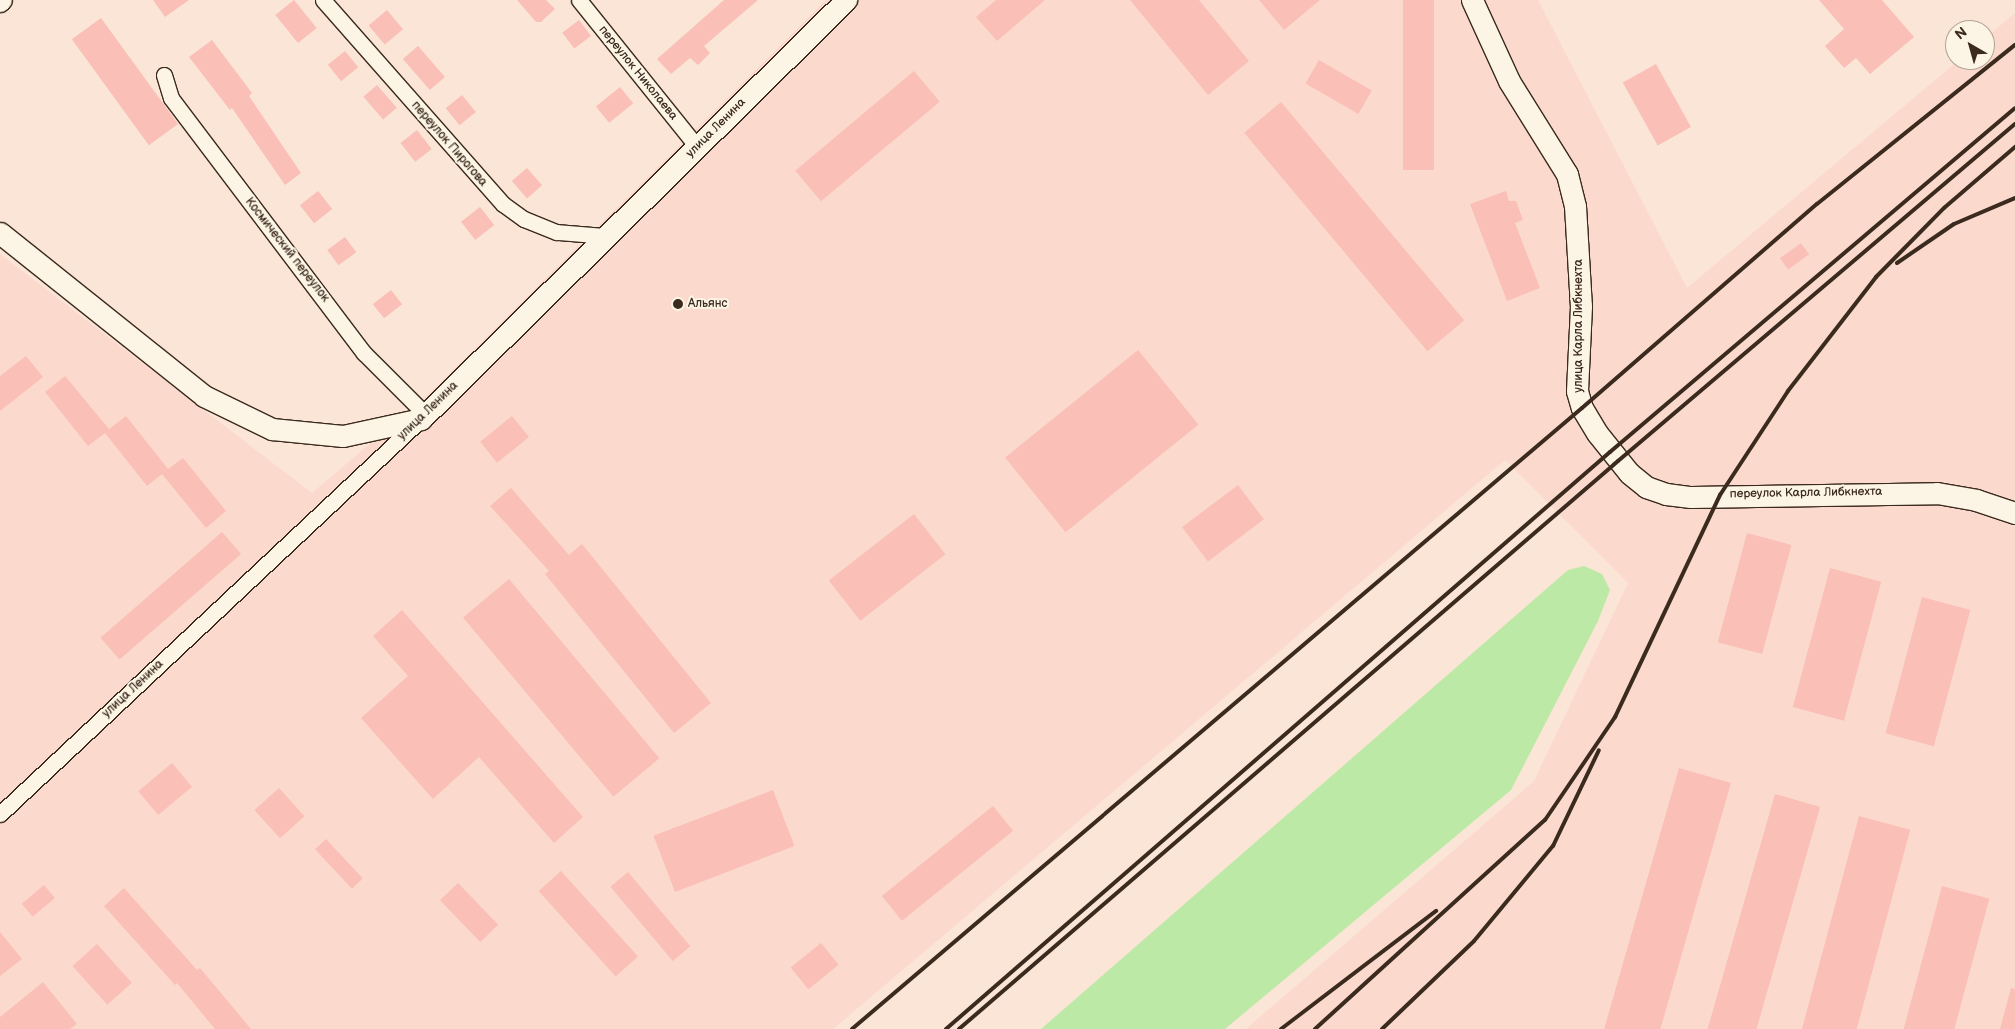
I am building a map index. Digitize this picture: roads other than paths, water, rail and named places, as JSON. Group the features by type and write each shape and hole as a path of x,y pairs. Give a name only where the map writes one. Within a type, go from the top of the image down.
{"main road":[{"name":"улица Ленина","path":"423,416 846,0"},
{"name":"улица Карла Либкнехта","path":"1472,0 1509,82 1568,174 1578,238 1581,306 1577,391 1582,408"},
{"path":"0,233 204,396 272,429 343,436 423,416"},
{"name":"переулок Карла Либкнехта","path":"1582,408 1610,452 1646,487 1666,494 1691,497 1937,493 1976,500 2015,513"}],"street":[{"name":"переулок Пирогова","path":"323,0 503,204 524,220 557,232 606,236"},
{"name":"переулок Николаева","path":"578,0 697,147"},
{"name":"Космический переулок","path":"164,75 171,98 364,353 423,416"},
{"name":"улица Ленина","path":"0,814 423,416"}],"railway":[{"path":"852,1029 1582,408 1817,204 2015,45"},
{"path":"946,1029 1610,452 2015,108"},
{"path":"959,1029 1618,461 2015,124"},
{"path":"1315,1029 1545,820 1615,717 1720,495 1788,391 1876,277 1944,208 2015,147"},
{"path":"1897,263 1954,224 2015,198"},
{"path":"1382,1029 1474,941 1553,846 1599,750"},
{"path":"1281,1029 1436,911"}],"place":[{"name":"Альянс","path":"678,304"}]}
